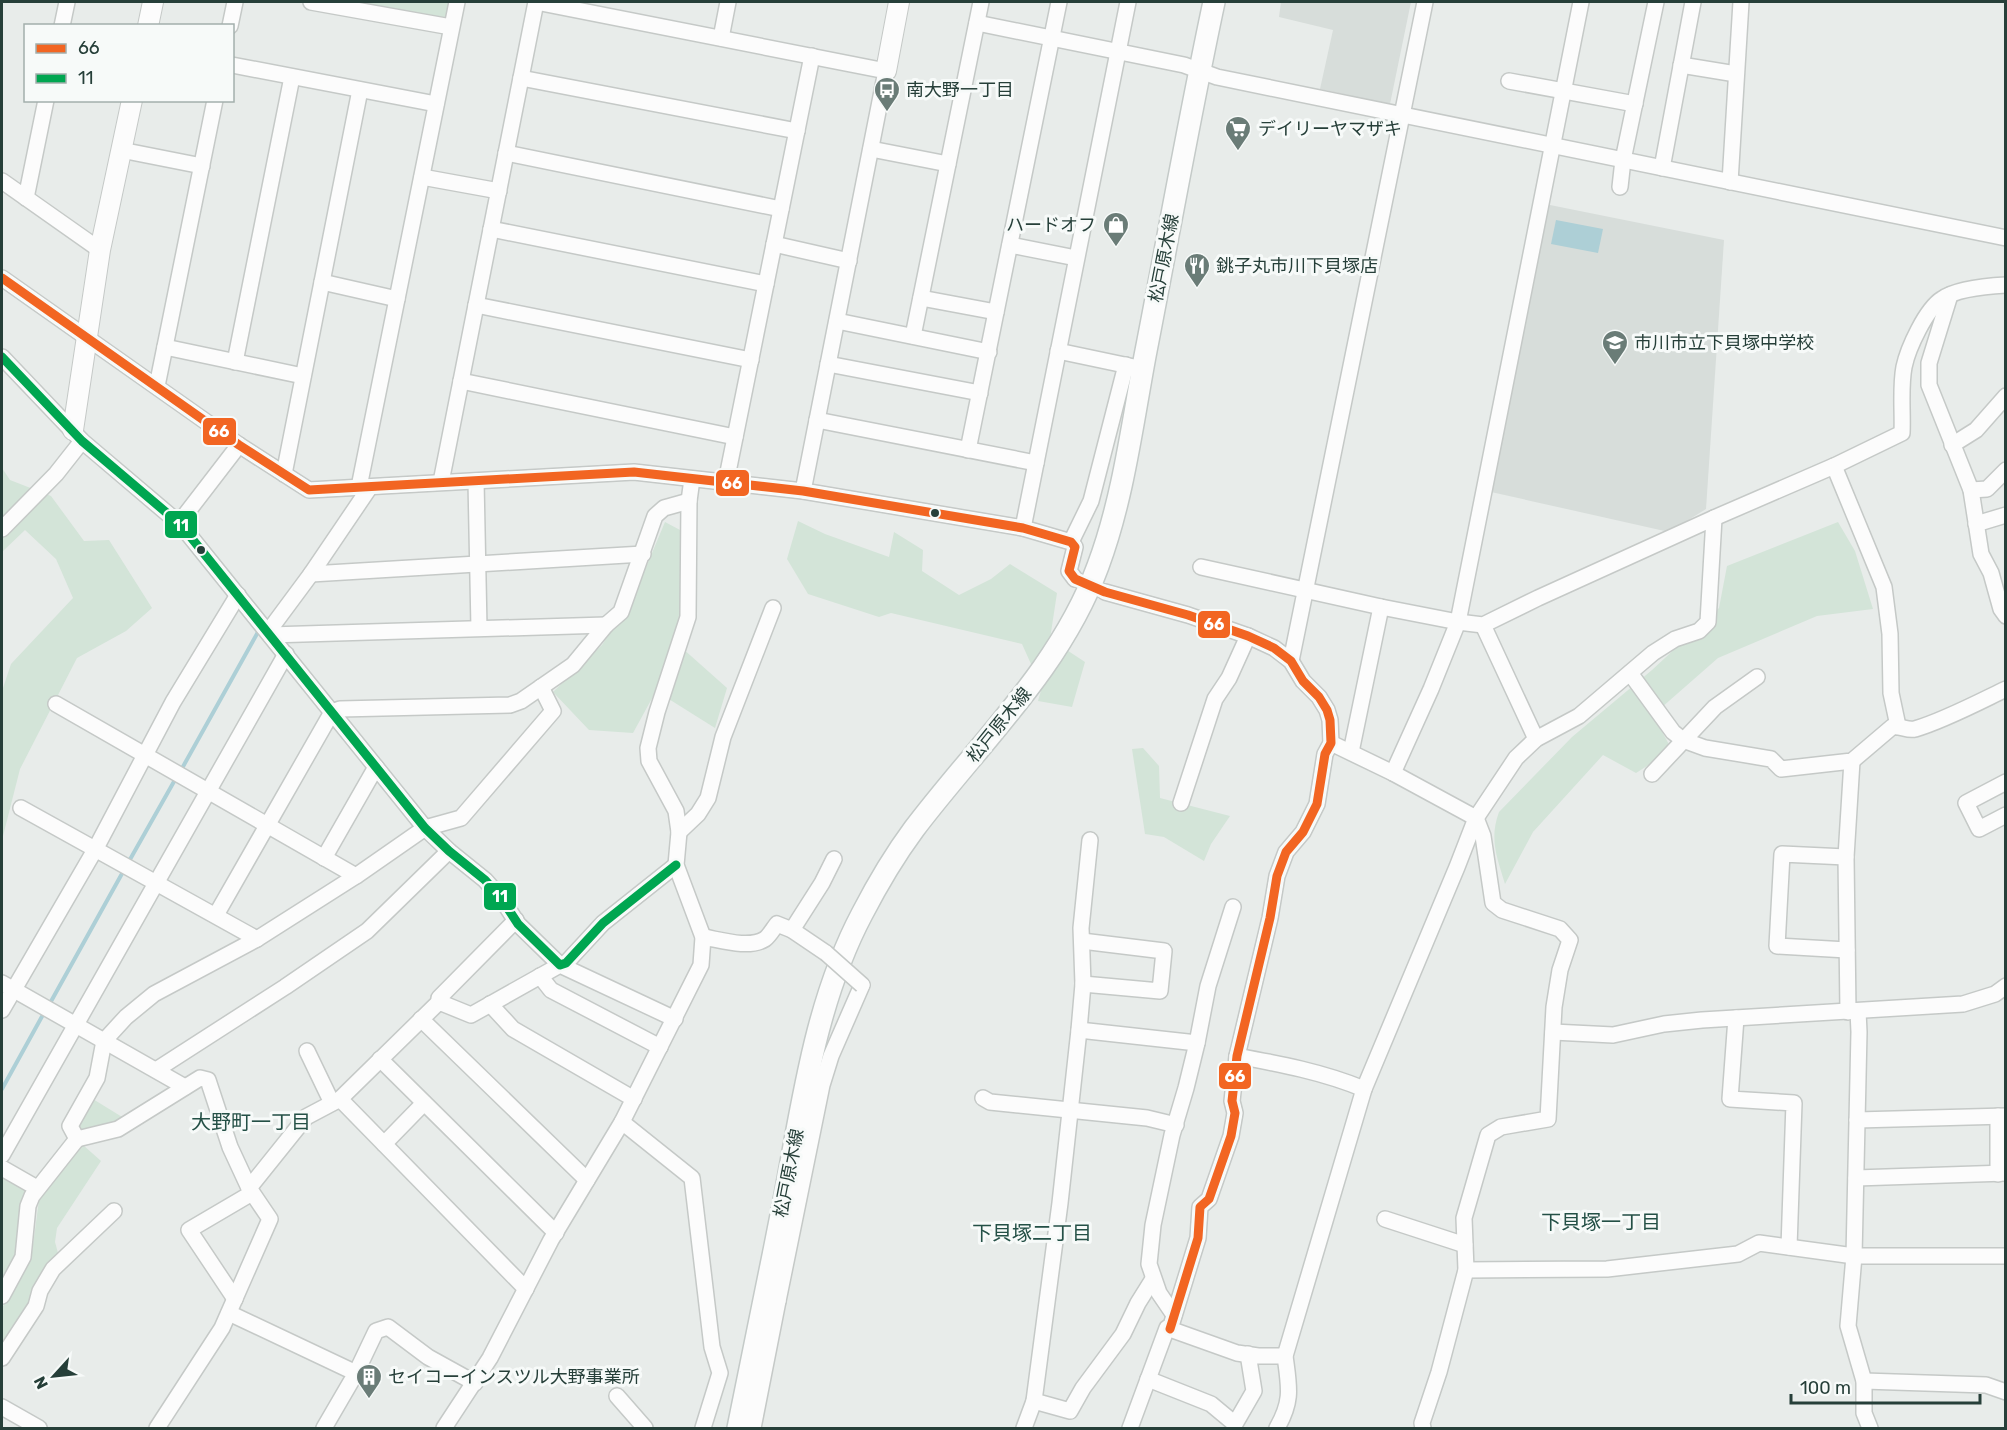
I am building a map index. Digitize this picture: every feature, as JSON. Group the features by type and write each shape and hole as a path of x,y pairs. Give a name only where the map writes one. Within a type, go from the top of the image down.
{"main road":[{"name":"松戸原木線","path":"738,1428 771,1299 820,1019 841,962 860,917 891,862 934,804 1004,722 1039,676 1075,618 1097,568 1110,529 1129,446 1135,367 1214,2"}],"street":[{"path":"62,24 67,2"},
{"path":"148,24 153,2"},
{"path":"231,24 235,2"},
{"path":"311,2 451,27"},
{"path":"269,634 311,574 365,487 397,299 457,2"},
{"path":"441,482 536,2 886,71"},
{"path":"721,38 728,2"},
{"path":"803,491 899,2"},
{"path":"913,336 981,2"},
{"path":"968,450 1059,2"},
{"path":"1023,528 1128,2"},
{"path":"1291,661 1425,2"},
{"path":"1393,773 1458,622 1581,2"},
{"path":"1620,187 1623,160 1656,2"},
{"path":"1662,168 1693,2"},
{"path":"1730,182 1741,2"},
{"path":"977,23 1118,51 1199,70 1217,77 2006,238"},
{"path":"726,482 812,56"},
{"path":"234,65 436,105"},
{"path":"1681,65 1736,74"},
{"path":"235,362 292,77"},
{"path":"521,78 797,131"},
{"path":"1509,81 1635,104"},
{"path":"284,474 360,90"},
{"path":"26,198 46,102"},
{"path":"2,529 56,474 77,436 87,339 100,250 132,102"},
{"path":"157,386 215,102"},
{"path":"871,149 948,164"},
{"path":"121,150 202,166"},
{"path":"506,153 781,209"},
{"path":"422,177 499,191"},
{"path":"2,181 100,250"},
{"path":"491,229 766,284"},
{"path":"774,244 849,261"},
{"path":"1010,245 1076,258"},
{"path":"2,278 238,445 309,490 634,472 726,482 803,491 1023,528 1071,542 1075,547 1069,571 1075,579"},
{"path":"322,282 397,299"},
{"path":"1201,567 1382,607 1484,625 1538,598 1834,466 1902,433 1904,368 1928,311 1941,299 1950,295 2006,285"},
{"path":"1950,295 1929,363 1929,385 1971,490 1981,554 1991,573 2001,609 2006,616"},
{"path":"921,298 996,312"},
{"path":"476,305 751,360"},
{"path":"837,321 989,352"},
{"path":"165,347 303,376"},
{"path":"1058,351 1135,367 1091,501 1071,542"},
{"path":"2,357 77,436 179,523 425,828 485,880 516,920 560,965 675,1019"},
{"path":"828,364 980,393"},
{"path":"461,381 735,437"},
{"path":"1952,445 1976,430 2006,396"},
{"path":"817,420 1036,463"},
{"path":"179,523 238,445"},
{"path":"1834,466 1884,587 1890,634 1891,693 1898,726"},
{"path":"1971,490 1987,489 2006,470"},
{"path":"444,1428 490,1358 556,1233 622,1122 701,965 703,937 676,865 679,832 676,811 649,761 648,748 657,712 688,617 689,501 692,479"},
{"path":"476,480 479,628"},
{"path":"216,915 332,712 510,705 521,701 573,665 606,625 621,612 655,516 664,508 689,501"},
{"path":"1976,524 2006,515"},
{"path":"1277,1428 1287,1412 1290,1388 1285,1356 1364,1089 1476,818 1516,758 1536,740 1579,716 1653,653 1675,639 1699,631 1708,622 1714,518"},
{"path":"311,574 643,554"},
{"path":"1105,592 1188,615 1248,636 1274,648 1291,661 1303,681 1319,697 1327,710 1331,743 1324,754 1317,804 1303,832 1286,852 1277,876 1270,918 1237,1056 1232,1101 1235,1113 1231,1136 1209,1199 1200,1207 1198,1238 1172,1322 1167,1328 1130,1428"},
{"path":"2,1010 7,986 96,848 173,702 238,595"},
{"path":"1351,753 1382,607"},
{"path":"679,832 698,814 708,798 723,737 773,608"},
{"path":"269,634 606,625"},
{"path":"1484,625 1536,740"},
{"path":"1181,803 1215,699 1229,678 1248,636"},
{"path":"2,1155 286,654"},
{"path":"1630,673 1673,732 1685,740 1705,748 1772,759 1781,769 1852,761 1892,727 1898,726 1912,730 2006,689"},
{"path":"1652,774 1715,707 1757,678"},
{"path":"77,1139 70,1126 97,1078 104,1041 126,1017 154,994 257,939 356,876 425,828 461,818 553,711 541,687"},
{"path":"56,704 356,876"},
{"path":"1331,743 1393,773 1476,818 1483,836 1493,903 1502,910 1560,930 1570,940 1560,970 1554,1007 1548,1119 1501,1127 1488,1135 1464,1218 1466,1270 1439,1372 1422,1424 1423,1428"},
{"path":"1852,761 1846,857 1847,950 1853,1011 1857,1120 1854,1256 1848,1326 1864,1381 1864,1413 1870,1428"},
{"path":"324,858 376,767"},
{"path":"2006,782 1966,803 1979,829 2006,815"},
{"path":"21,808 257,939"},
{"path":"1024,1428 1035,1401 1071,1109 1083,984 1082,907 1090,840"},
{"path":"156,1070 367,931 449,851"},
{"path":"1846,857 1782,855 1777,946 1847,950"},
{"path":"792,930 822,883 834,859"},
{"path":"439,1002 471,1015 566,963 603,923 676,865"},
{"path":"1233,907 1208,986 1197,1043 1172,1135 1153,1225 1149,1264 1153,1279 1172,1322 1237,1353 1285,1356"},
{"path":"356,1373 232,1306 189,1230 251,1190 306,1117 336,1101 439,1002 439,998 516,920"},
{"path":"703,937 737,943 757,943 767,937 777,924 792,930 826,953 862,985 831,1056 822,1085 771,1299 753,1428"},
{"path":"1082,941 1164,951 1160,991 1083,984"},
{"path":"540,976 551,990 660,1047"},
{"path":"7,986 184,1087"},
{"path":"1553,1032 1613,1035 1664,1024 1963,1004 1995,994 2006,986"},
{"path":"490,1004 513,1029 634,1099"},
{"path":"1736,1018 1730,1099 1794,1103 1789,1247"},
{"path":"421,1019 587,1180"},
{"path":"1079,1030 1197,1043"},
{"path":"307,1051 336,1101 384,1144 526,1289"},
{"path":"1237,1056 1292,1066 1341,1079 1364,1089"},
{"path":"380,1059 556,1233"},
{"path":"2,1296 23,1257 28,1206 37,1188 77,1139 118,1129 200,1078 208,1080 230,1147 251,1190 270,1219 232,1306 209,1348 157,1428"},
{"path":"983,1098 990,1102 1147,1118 1176,1125"},
{"path":"384,1144 424,1103"},
{"path":"1856,1178 2002,1174 2002,1116 1857,1120"},
{"path":"622,1122 692,1178 712,1347 720,1373 703,1428"},
{"path":"2,1168 37,1188"},
{"path":"2,1358 36,1306 40,1291 53,1269 114,1211"},
{"path":"1385,1219 1465,1245"},
{"path":"1466,1270 1607,1269 1738,1254 1759,1243 1854,1256 2006,1256"},
{"path":"1035,1401 1070,1411 1083,1388 1123,1334 1153,1279"},
{"path":"324,1428 356,1373 376,1331 388,1327 428,1357 475,1383"},
{"path":"1148,1379 1211,1404 1235,1424 1254,1391 1248,1354"},
{"path":"1864,1381 1986,1385 2006,1392"},
{"path":"616,1396 645,1428"},
{"path":"2,1406 39,1428"}],"shaded area":[{"path":"1281,2 1411,2 1390,104 1320,89 1333,30 1279,17"},
{"name":"市川市立下貝塚中学校","path":"1545,204 1724,240 1706,509 1669,532 1491,492"}],"green space":[{"path":"348,2 450,2 447,20"},
{"path":"2,468 10,480 51,496 84,541 109,540 152,608 126,631 77,658 20,769 2,840 2,691 11,664 73,598 56,559 25,530 2,552"},
{"path":"798,521 825,534 889,557 894,532 923,550 922,571 959,595 991,579 1010,564 1057,593 1050,639 1085,662 1072,707 1038,701 1044,680 1031,664 1022,644 891,613 879,617 808,594 787,559"},
{"path":"665,522 680,530 682,604 673,640 727,688 715,728 656,691 633,733 589,730 553,692 602,645 634,596"},
{"path":"1838,522 1855,551 1873,609 1817,616 1718,658 1653,715 1672,750 1636,773 1603,755 1533,832 1505,884 1494,840 1499,812 1572,737 1652,670 1719,608 1727,566"},
{"path":"1143,748 1159,766 1160,798 1230,816 1211,844 1204,861 1164,837 1145,834 1132,749"},
{"path":"88,1096 127,1120 79,1136 73,1126"},
{"path":"83,1145 101,1161 57,1228 55,1242 58,1253 2,1355 2,1308 31,1260 39,1200"},
{"path":"2,1173 28,1191 16,1255 2,1282"}],"water":[{"path":"1556,220 1603,229 1598,253 1551,244"}],"waterway":[{"path":"180,772 258,632"},
{"path":"128,863 176,778"},
{"path":"49,1005 124,870"},
{"path":"2,1089 45,1011"}],"transit line":[{"name":"66","path":"2,278 239,445 309,490 634,472 803,491 1023,528 1071,542 1075,547 1069,571 1075,579 1105,592 1188,615 1248,636 1274,648 1291,661 1303,681 1319,697 1327,710 1331,743 1325,754 1317,804 1303,832 1286,852 1277,876 1270,918 1237,1056 1232,1101 1235,1113 1231,1136 1209,1199 1200,1207 1198,1238 1170,1329"},
{"name":"11","path":"2,357 82,441 181,525 425,828 485,880 501,898 518,924 560,965 566,963 603,923 676,865"}],"place":[{"name":"南大野一丁目","path":"887,113"},
{"name":"デイリーヤマザキ","path":"1238,152"},
{"name":"ハードオフ","path":"1116,248"},
{"name":"銚子丸市川下貝塚店","path":"1197,289"},
{"name":"市川市立下貝塚中学校","path":"1615,366"},
{"name":"セイコーインスツル大野事業所","path":"369,1400"}],"district":[{"name":"大野町一丁目","path":"251,1122"},
{"name":"下貝塚一丁目","path":"1601,1222"},
{"name":"下貝塚二丁目","path":"1032,1233"}]}
